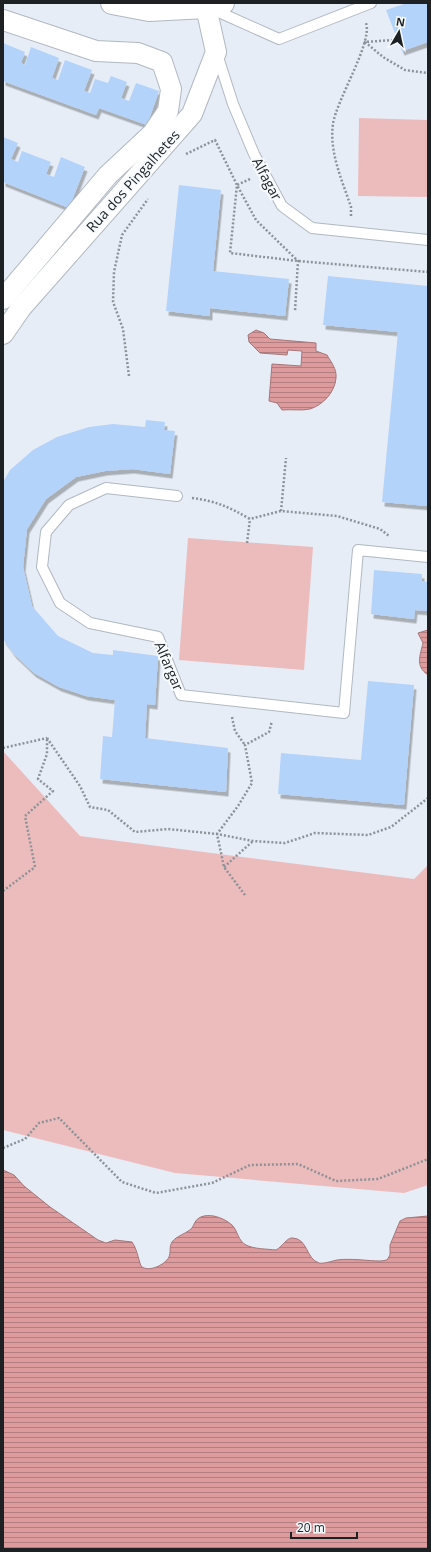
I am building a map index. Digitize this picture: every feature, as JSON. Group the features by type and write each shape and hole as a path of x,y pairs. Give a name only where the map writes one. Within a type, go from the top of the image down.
{"street":[{"path":"112,3 149,10 214,5 216,52"},
{"path":"3,20 96,51 138,53 162,62 171,89 168,111 153,133 108,175 3,299"},
{"name":"Rua dos Pingalhetes","path":"3,334 20,308 192,114 216,52"}],"lane":[{"path":"214,5 279,39 371,3"},
{"name":"Alfagar","path":"216,52 233,104 254,154 282,206 312,228 428,240"},
{"name":"Alfargar","path":"176,496 106,488 69,505 46,532 42,567 60,603 90,623 158,637 181,695 344,713 358,550 428,557"}],"path":[{"path":"350,232 351,207 332,148 333,123 365,42 368,27 360,7"},
{"path":"365,42 392,40"},
{"path":"365,42 383,57 405,70 428,73"},
{"path":"180,158 215,140 256,220 298,261 295,311"},
{"path":"237,185 249,179"},
{"path":"237,185 230,253 298,261 428,272"},
{"path":"129,376 122,329 114,302 114,272 122,235 148,198"},
{"path":"281,511 286,458"},
{"path":"204,499 226,505 250,519 281,511 337,516 380,529 412,556"},
{"path":"248,543 250,519"},
{"path":"228,701 235,731 245,745 252,784 217,834 224,867 245,895"},
{"path":"245,745 269,732 275,705"},
{"path":"3,748 46,738"},
{"path":"46,738 80,786 90,807 108,810 135,832 168,829 217,834 253,841 285,843 315,833 368,835 391,827 428,798"},
{"path":"3,891 35,867 26,816 53,792 38,779 47,754 46,738"},
{"path":"224,867 253,841"},
{"path":"3,1148 25,1140 39,1124 58,1118 122,1182 156,1193 212,1183 250,1165 298,1164 336,1181 378,1179 428,1159"}],"shaded area":[{"path":"359,118 428,120 428,197 358,196"},
{"path":"256,330 264,333 270,339 316,343 316,351 327,355 336,372 335,383 328,397 315,407 303,410 282,410 277,403 269,401 272,364 301,366 302,351 288,350 287,355 260,353 249,342 248,335"},
{"path":"188,538 313,547 304,670 179,660"},
{"path":"428,630 428,675 421,668 420,664 423,643 418,633"},
{"path":"3,751 80,836 414,879 428,865 428,1185 404,1193 175,1173 3,1130"},
{"path":"3,1170 14,1175 24,1186 50,1207 98,1240 106,1243 115,1240 132,1242 141,1266 148,1269 164,1263 170,1255 172,1242 190,1230 196,1220 203,1216 221,1218 229,1222 234,1227 243,1243 261,1249 276,1250 291,1238 298,1239 302,1242 315,1261 319,1263 326,1263 342,1259 387,1260 390,1255 390,1245 400,1221 406,1218 428,1216 428,1549 3,1549"}],"building":[{"path":"407,3 428,3 428,42 402,51 386,10"},
{"path":"3,43 25,52 21,63 25,65 31,47 59,58 52,78 58,80 65,60 92,70 84,91 90,93 95,79 108,83 111,76 127,82 121,98 129,101 136,83 159,91 147,125 99,108 96,115 3,81"},
{"path":"3,137 18,143 11,159 18,162 22,151 51,162 46,174 54,177 61,157 85,167 69,208 3,182"},
{"path":"179,185 221,190 213,271 289,279 285,316 210,308 210,316 166,311"},
{"path":"328,276 428,286 428,506 382,502 398,332 323,325"},
{"path":"146,420 165,422 164,430 175,431 170,474 132,469 105,471 76,477 46,499 27,529 23,567 32,606 58,636 93,653 113,655 113,650 158,656 155,705 147,704 145,738 228,748 226,792 100,779 103,736 112,737 115,700 86,696 59,687 34,673 14,654 3,639 3,482 10,470 33,450 57,437 89,427 113,424 145,427"},
{"path":"374,570 422,574 422,581 428,582 428,611 415,610 414,619 371,614"},
{"path":"368,681 414,685 404,805 278,794 281,753 361,760"}]}
